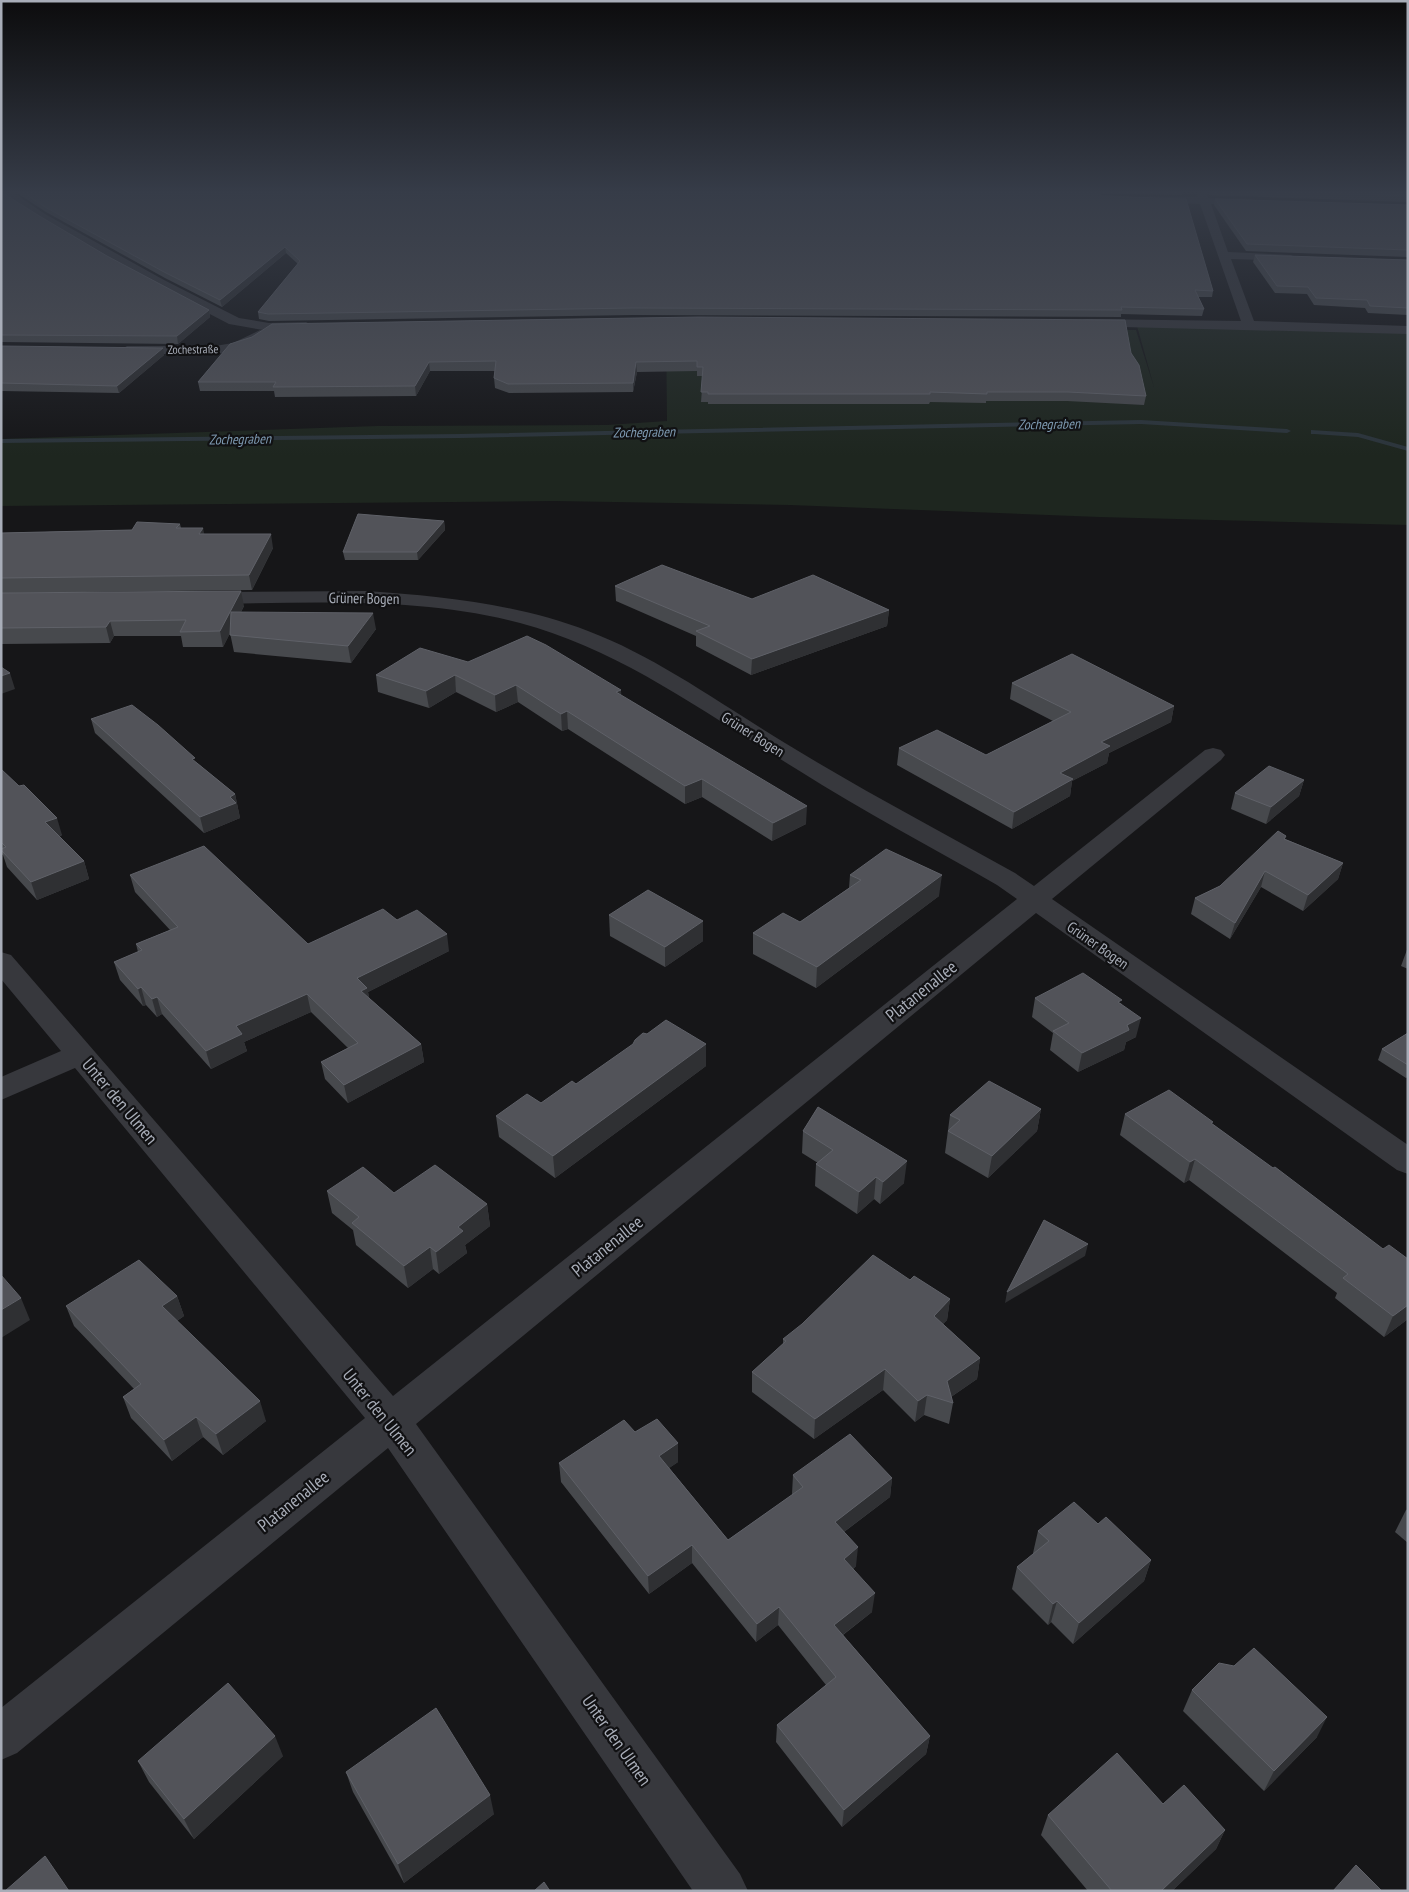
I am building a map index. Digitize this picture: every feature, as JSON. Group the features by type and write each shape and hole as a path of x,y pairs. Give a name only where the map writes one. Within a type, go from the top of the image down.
{"street":[{"path":"153,279 234,320 250,325 269,327 316,325"},
{"path":"1232,279 1249,325"},
{"path":"1070,322 1408,330"},
{"name":"Zochestraße","path":"110,349 199,350 237,347 269,327"},
{"name":"Grüner Bogen","path":"184,598 366,597 432,601 522,617 581,636 611,649 654,672 815,771 1006,879 1408,1162"},
{"name":"Platanenallee","path":"1,1738 1213,755"},
{"name":"Unter den Ulmen","path":"1,961 391,1421 723,1891"},
{"path":"1,1089 80,1054"}],"shaded area":[{"path":"1137,326 1408,333 1408,525 1099,517 790,505 554,501 1,506 1,439 377,426 607,425 667,421 666,327 1136,330 1154,387"}],"building":[{"path":"1,279 151,279 209,310 177,336 1,335"},
{"path":"179,279 245,279 220,300"},
{"path":"285,279 1210,279 1213,291 1195,290 1204,309 1121,307 1122,310 633,308 268,314 258,312"},
{"path":"1272,279 1408,279 1408,308 1370,306 1367,300 1316,298 1308,287 1277,286"},
{"path":"698,317 1125,320 1131,353 1139,365 1146,396 1068,392 987,392 987,394 930,392 930,394 708,394 708,392 701,392 703,367 697,367 697,361 636,362 633,383 508,384 494,378 496,361 429,362 415,386 273,387 276,382 198,382 230,344 252,337 272,324"},
{"path":"1,346 163,348 117,386 1,383"},
{"path":"358,514 444,521 417,552 343,552"},
{"path":"137,522 180,524 176,528 203,528 199,534 271,534 249,575 1,578 1,533 132,530"},
{"path":"662,565 752,599 813,575 889,610 752,659 696,631 710,626 615,586"},
{"path":"241,591 220,631 180,632 186,620 110,621 106,627 1,628 1,593"},
{"path":"231,612 373,613 348,646 230,635"},
{"path":"527,636 546,645 621,690 616,692 807,806 773,823 702,779 685,786 567,711 561,714 516,685 495,695 455,675 426,691 376,675 420,648 468,662"},
{"path":"1072,654 1174,706 1101,742 1110,746 1060,773 1073,779 1014,812 899,748 937,730 986,755 1071,712 1012,683"},
{"path":"1,667 10,673 1,676"},
{"path":"132,705 158,725 195,758 192,759 235,794 230,797 236,803 200,817 91,719"},
{"path":"1269,766 1304,780 1271,807 1235,793"},
{"path":"1,769 19,786 24,785 57,818 45,822 84,861 31,882 1,850 6,847 1,842"},
{"path":"1278,831 1286,836 1284,839 1343,863 1308,895 1265,871 1235,923 1195,898 1220,886"},
{"path":"204,846 308,944 383,909 397,920 417,910 447,934 357,978 367,988 361,991 421,1044 344,1085 321,1062 358,1043 307,994 236,1026 242,1034 206,1051 157,997 152,999 141,987 138,989 114,962 142,950 136,944 178,927 130,875"},
{"path":"886,849 942,875 817,967 753,933 783,913 800,922 861,880 850,875"},
{"path":"648,890 703,921 665,947 609,915"},
{"path":"1083,973 1122,1000 1118,1002 1141,1018 1127,1025 1129,1030 1082,1053 1053,1031 1069,1023 1035,998"},
{"path":"666,1020 706,1044 553,1156 496,1116 527,1094 541,1103 572,1081 576,1084 633,1044 643,1033 647,1034"},
{"path":"1408,1033 1408,1065 1382,1049"},
{"path":"989,1081 1041,1109 992,1156 948,1131 960,1120 950,1115"},
{"path":"1169,1090 1383,1249 1389,1245 1408,1259 1408,1305 1393,1316 1343,1278 1348,1274 1195,1159 1190,1162 1125,1114"},
{"path":"818,1107 907,1161 883,1182 876,1177 859,1192 816,1164 833,1150 803,1131"},
{"path":"435,1165 487,1204 458,1227 463,1231 436,1252 430,1247 404,1266 352,1223 359,1217 327,1191 363,1167 394,1193"},
{"path":"1044,1220 1088,1244 1007,1292"},
{"path":"873,1255 910,1280 914,1276 950,1299 934,1316 980,1358 947,1381 953,1403 927,1395 918,1401 885,1369 815,1419 752,1372 786,1341 783,1339 802,1324"},
{"path":"139,1260 177,1296 162,1306 260,1401 216,1434 196,1417 164,1440 123,1397 141,1384 66,1306"},
{"path":"1,1275 21,1298 1,1310"},
{"path":"657,1419 678,1443 659,1456 728,1540 803,1487 793,1475 850,1434 892,1478 835,1522 858,1547 844,1559 875,1593 834,1625 930,1736 844,1810 777,1725 836,1677 779,1607 757,1624 692,1545 648,1576 559,1463 624,1420 635,1432"},
{"path":"1074,1502 1098,1524 1106,1517 1151,1560 1079,1623 1057,1601 1053,1604 1017,1567 1049,1541 1038,1531"},
{"path":"1254,1648 1327,1717 1274,1771 1192,1690 1219,1663 1234,1666"},
{"path":"228,1683 275,1736 184,1819 138,1761"},
{"path":"436,1708 490,1795 398,1864 346,1772"},
{"path":"1117,1753 1163,1804 1184,1785 1225,1830 1161,1891 1112,1891 1048,1815"},
{"path":"45,1856 69,1891 5,1891"},
{"path":"1356,1865 1382,1891 1333,1891"},
{"path":"544,1882 550,1891 534,1891"}],"waterway":[{"name":"Zochegraben","path":"1,441 460,436 1141,422 1287,431"},
{"name":"Zochegraben","path":"1314,432 1358,435 1408,449"}]}
